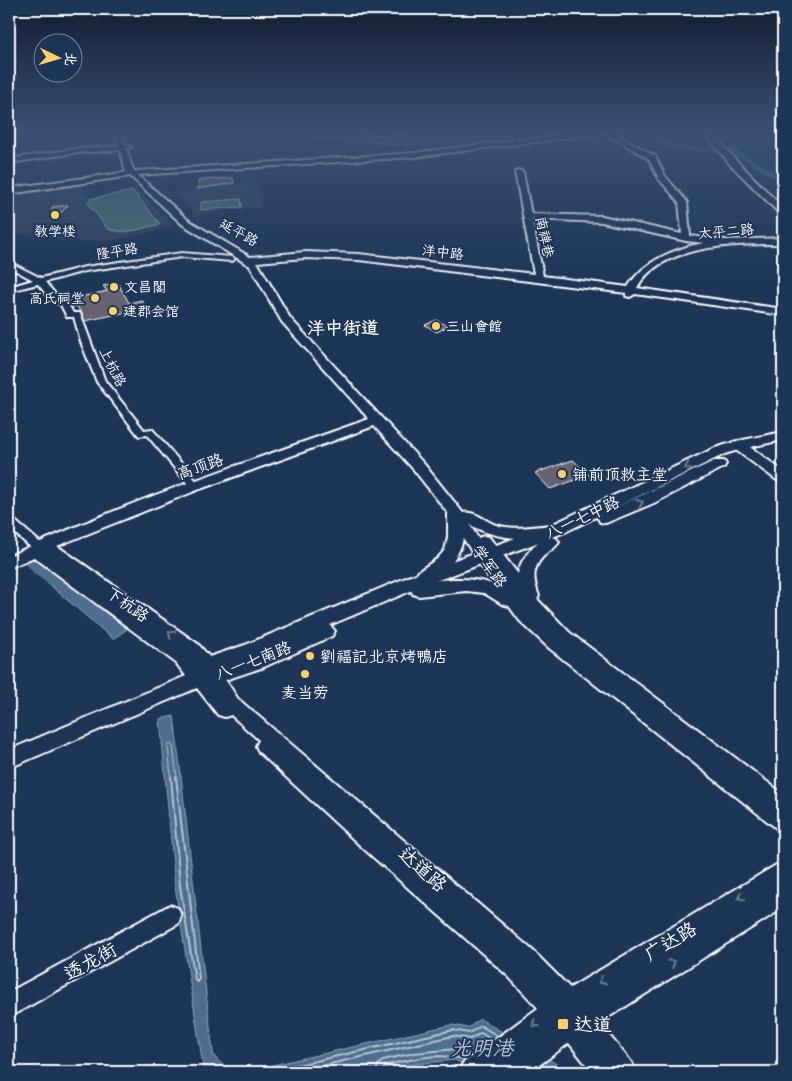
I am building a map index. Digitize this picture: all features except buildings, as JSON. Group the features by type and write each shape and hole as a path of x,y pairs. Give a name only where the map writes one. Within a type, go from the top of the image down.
{"main road":[{"path":"9,189 54,182"},
{"name":"延平路","path":"145,182 185,222 256,261"},
{"name":"南禅巷","path":"521,182 539,278"},
{"path":"666,182 684,205 686,238 670,256"},
{"path":"754,182 783,212"},
{"path":"526,216 602,219 686,238 722,242"},
{"name":"太平二路","path":"634,293 642,275 670,256 696,246 722,242 783,243"},
{"name":"太平二路","path":"634,293 646,278 655,271 674,258 693,251 720,245 783,243"},
{"name":"洋中路","path":"256,261 310,255 359,257 539,278 634,293"},
{"name":"洋中路","path":"256,261 306,258 367,260 634,293"},
{"name":"学军路","path":"256,261 286,320 409,455 453,509 532,614 544,635 783,821"},
{"name":"学军路","path":"256,261 293,319 435,472 468,517 490,560"},
{"path":"634,293 783,312"},
{"path":"634,293 783,316"},
{"name":"高顶路","path":"9,562 196,486 378,420"},
{"name":"八一七中路","path":"490,560 649,499 730,459 743,449 783,436"},
{"name":"八一七中路","path":"743,449 783,445"},
{"path":"743,449 783,478"},
{"path":"416,586 446,561 454,550 456,541 453,509"},
{"path":"468,517 482,526 498,531 554,536"},
{"path":"532,614 524,575 531,560 554,536"},
{"name":"下杭路","path":"40,548 204,673"},
{"name":"八一七南路","path":"9,748 204,673 257,660 416,586 490,560"},
{"path":"416,586 468,584 485,586 497,591 532,614"},
{"name":"学军路","path":"532,614 783,806"},
{"name":"八一七南路","path":"9,759 181,685 204,673"},
{"name":"达道路","path":"204,673 232,705 523,957 569,1014 623,1072"},
{"name":"广达路","path":"569,1014 783,872"},
{"name":"广达路","path":"569,1014 783,895"},
{"name":"透龙街","path":"9,1005 170,916"},
{"path":"473,1072 514,1040 569,1014"},
{"path":"509,1072 536,1052 569,1014"},
{"name":"达道路","path":"569,1014 608,1072"}],"street":[{"name":"隆平路","path":"9,289 85,269 175,255 232,259"},
{"name":"上杭路","path":"9,264 40,281 52,297 64,304 70,315 78,315 85,342 98,374 113,398 142,434 149,431 196,486"},
{"name":"下杭路","path":"9,522 40,548"}],"shaded area":[{"path":"251,183 252,186 258,186 258,195 261,196 261,207 197,216 175,194 228,184"},
{"path":"79,185 90,198 137,189 174,226 113,241 68,242 38,235 9,235 9,194"}],"green space":[{"path":"133,191 160,224 141,229 114,231 108,229 87,202 91,201 90,199"},
{"path":"241,199 242,207 201,210 201,202"}],"water":[{"path":"41,563 127,629 113,639 31,569"},
{"name":"光明港","path":"174,716 213,1053 218,1061 236,1070 246,1071 442,1027 453,1025 468,1028 480,1019 555,1063 561,1072 476,1072 455,1060 416,1064 376,1072 204,1072 175,886 160,719"}],"waterway":[{"path":"33,562 53,578"}],"place":[{"name":"教学楼","path":"55,215"},
{"name":"文昌閣","path":"114,287"},
{"name":"高氏祠堂","path":"95,298"},
{"name":"建郡会馆","path":"113,311"},
{"name":"三山會館","path":"436,326"},
{"name":"铺前顶救主堂","path":"562,474"},
{"name":"劉福記北京烤鴨店","path":"310,656"},
{"name":"麦当劳","path":"305,674"},
{"name":"达道","path":"563,1024"}],"district":[{"name":"洋中街道","path":"343,328"}]}
